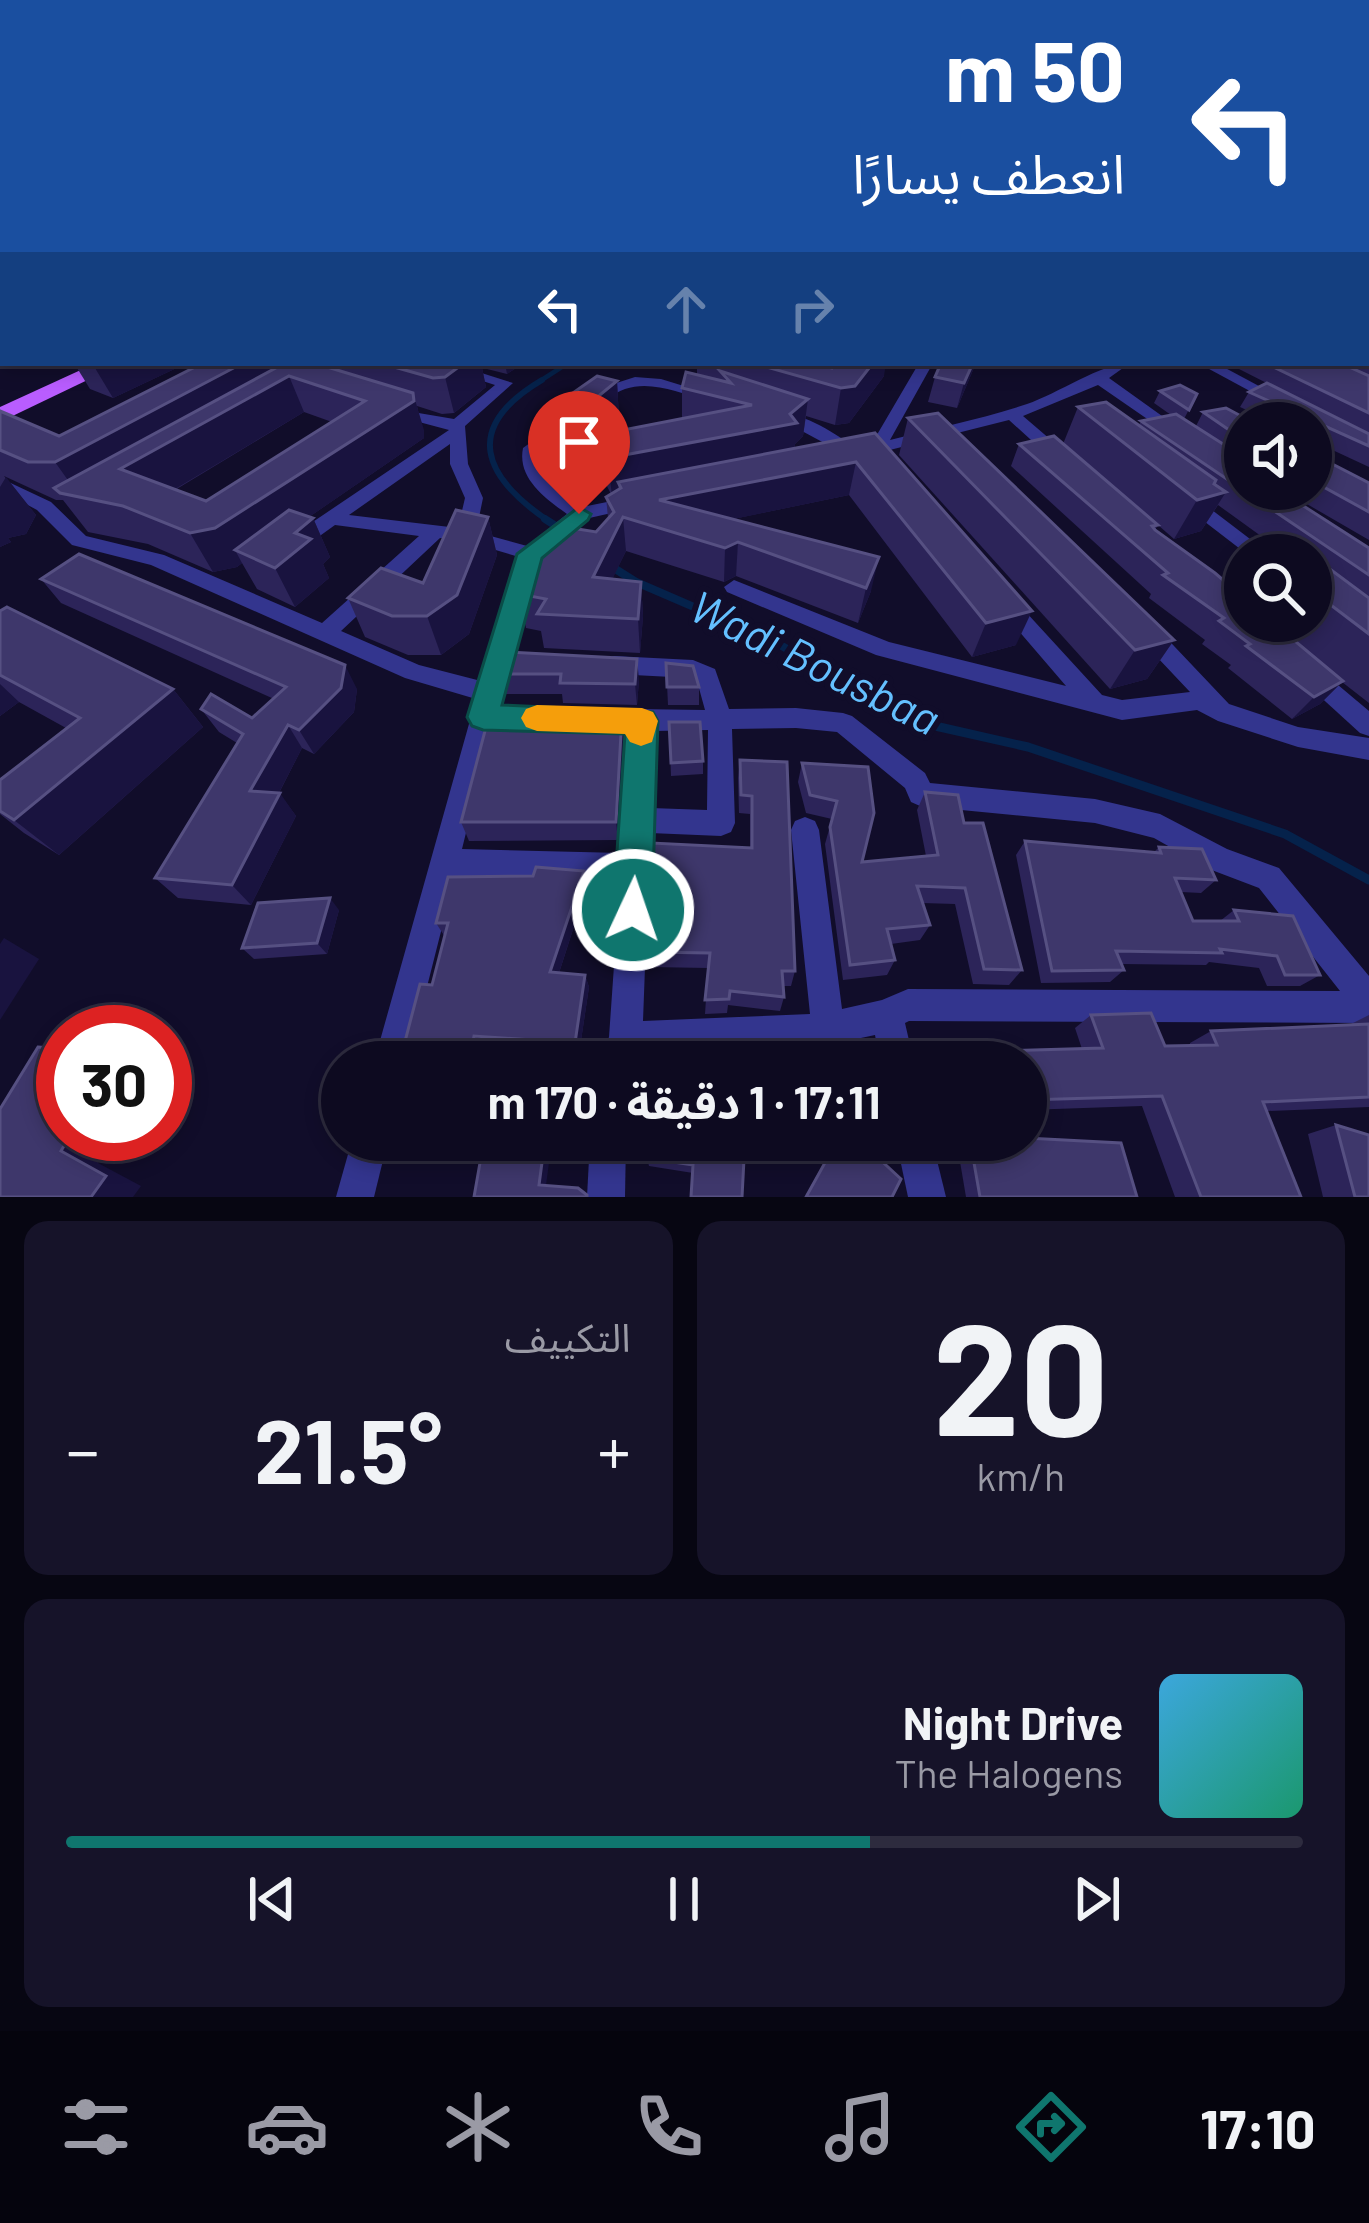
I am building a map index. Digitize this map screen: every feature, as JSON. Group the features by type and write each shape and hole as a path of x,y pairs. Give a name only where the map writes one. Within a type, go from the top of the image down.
{"main road":[{"path":"0,415 106,366"}],"street":[{"path":"284,551 457,428 506,383 445,366"},
{"path":"872,458 924,366"},
{"path":"1029,430 1034,419 1070,405 1119,366"},
{"path":"1211,366 1280,402"},
{"path":"1100,379 1186,439"},
{"path":"587,406 626,380 682,382 720,398"},
{"path":"1107,402 1127,398"},
{"path":"374,405 457,428"},
{"path":"835,461 872,458 1011,414 1070,405"},
{"path":"760,410 799,421 872,458"},
{"path":"1011,414 1083,477"},
{"path":"568,420 529,452 528,465 541,485 579,514"},
{"path":"457,428 459,464 474,497 466,535"},
{"path":"950,431 966,448"},
{"path":"0,483 72,520 79,541 157,560 486,705 642,721 720,718 843,723 916,781 920,794 1095,811 1160,827 1219,860 1269,878 1369,1004"},
{"path":"1173,489 1233,534"},
{"path":"397,1041 486,705 507,660 530,554 579,514 649,500"},
{"path":"332,519 466,535 530,554"},
{"path":"325,633 434,533"},
{"path":"225,590 251,573"},
{"path":"991,585 1095,703"},
{"path":"734,586 884,649 1122,710 1200,700 1298,737 1369,748"},
{"path":"1129,614 1227,714"},
{"path":"584,664 692,669 707,675 713,686 720,718 722,823 636,820"},
{"path":"1300,666 1369,726"},
{"path":"622,1041 642,721"},
{"path":"805,830 828,1028"},
{"path":"444,862 635,867"},
{"path":"706,1041 888,1018 908,1005 1369,1004"},
{"path":"888,1018 893,1041"},
{"path":"355,1197 364,1161"},
{"path":"606,1197 607,1161"},
{"path":"919,1161 927,1197"}],"building":[{"path":"197,366 237,366 55,462 28,462 0,450 0,411 59,436"},
{"path":"279,366 324,366 413,393 414,401 215,528 190,533 123,506 54,488","holes":["289,376 365,401 206,501 120,469"]},
{"path":"391,366 460,366 445,377"},
{"path":"763,366 871,366 855,386 841,388"},
{"path":"940,366 972,366 964,383 935,377"},
{"path":"1271,366 1347,366 1369,376 1369,413"},
{"path":"720,371 808,399 790,414 797,423 608,458 597,435 752,405 682,388 686,372 731,383"},
{"path":"597,376 617,381 546,439 537,418"},
{"path":"1267,383 1305,402 1271,402 1249,392"},
{"path":"1180,385 1197,394 1189,410 1160,391"},
{"path":"1106,402 1216,480 1214,484 1224,493 1197,500 1078,407"},
{"path":"1224,408 1224,426 1203,412"},
{"path":"938,413 1174,640 1135,650 908,418"},
{"path":"1176,414 1224,445 1224,477 1141,421"},
{"path":"1332,416 1369,434 1369,446 1332,429"},
{"path":"875,433 1032,611 986,623 856,462 659,500 879,557 866,588 738,542 725,548 623,517 593,577 641,582 638,619 537,614 546,599 519,594 559,526 596,532 614,512 606,497 621,488 618,482"},
{"path":"1054,436 1158,525 1152,526 1155,530 1224,581 1224,618 1163,575 1168,573 1019,444"},
{"path":"1332,464 1369,483 1369,512 1332,492"},
{"path":"289,510 313,518 295,533 311,539 275,568 235,550"},
{"path":"456,510 488,517 457,595 427,616 392,616 348,598 381,568 423,583"},
{"path":"1273,510 1310,510 1369,548 1369,575 1332,550 1332,534 1308,534"},
{"path":"79,554 345,665 341,688 299,730 288,725 250,791 280,793 232,885 155,878 243,734 201,709 211,694 252,718 286,687 41,579"},
{"path":"1332,571 1369,598 1369,634 1332,606"},
{"path":"7,607 173,689 14,820 0,811 0,780 80,718 0,675 0,611"},
{"path":"1296,642 1343,681 1314,697 1246,646"},
{"path":"506,652 637,659 635,684 560,683 561,674 500,674"},
{"path":"666,663 693,666 699,687 667,687"},
{"path":"615,716 622,716 616,822 461,822 486,727 613,727"},
{"path":"669,722 700,722 703,761 671,763"},
{"path":"740,760 787,762 795,971 782,971 784,997 730,991 729,999 705,1000 710,953 648,952 652,843 752,848 752,796 741,795"},
{"path":"802,763 868,767 874,813 862,862 938,855 925,792 958,795 964,823 983,823 1022,970 984,969 965,888 917,886 930,925 887,929 895,960 850,965 830,827 837,801 810,795"},
{"path":"1025,841 1161,853 1159,847 1202,849 1216,880 1175,878 1193,921 1239,921 1234,910 1293,916 1320,975 1285,975 1277,956 1220,949 1222,953 1116,951 1124,970 1052,971"},
{"path":"536,867 584,871 550,972 585,975 575,1041 474,1036 473,1041 405,1041 420,984 432,985 448,923 436,923 448,877 533,876"},
{"path":"330,898 317,943 242,948 258,903"},
{"path":"1151,1013 1165,1046 1217,1045 1211,1031 1369,1024 1369,1097 1263,1102 1301,1197 1201,1197 1162,1096 1047,1099 1047,1050 1103,1048 1091,1015"},
{"path":"36,1050 36,1161 79,1161 106,1176 91,1197 0,1197 0,1109"},
{"path":"1336,1125 1369,1135 1369,1197 1355,1197"},
{"path":"1047,1139 1121,1143 1137,1197 980,1197 974,1161 1047,1161"},
{"path":"480,1161 542,1161 539,1185 578,1188 587,1195 587,1197 474,1197"},
{"path":"667,1161 744,1161 742,1197 691,1197 693,1165"},
{"path":"826,1161 882,1161 901,1179 892,1197 806,1197"}],"waterway":[{"name":"Wadi Bousbaa","path":"537,383 563,366"},
{"name":"Wadi Bousbaa","path":"542,380 500,416 491,434 490,452 509,488 550,522"},
{"name":"Wadi Bousbaa","path":"545,519 559,528"},
{"name":"Wadi Bousbaa","path":"609,565 636,582 775,642 872,698"},
{"name":"Wadi Bousbaa","path":"867,695 913,721 1028,747 1285,834 1369,880"}],"slow traffic":[{"path":"537,718 642,721 641,733"}],"route":[{"path":"579,514 564,531 530,554 483,717 642,721 633,910"}]}
